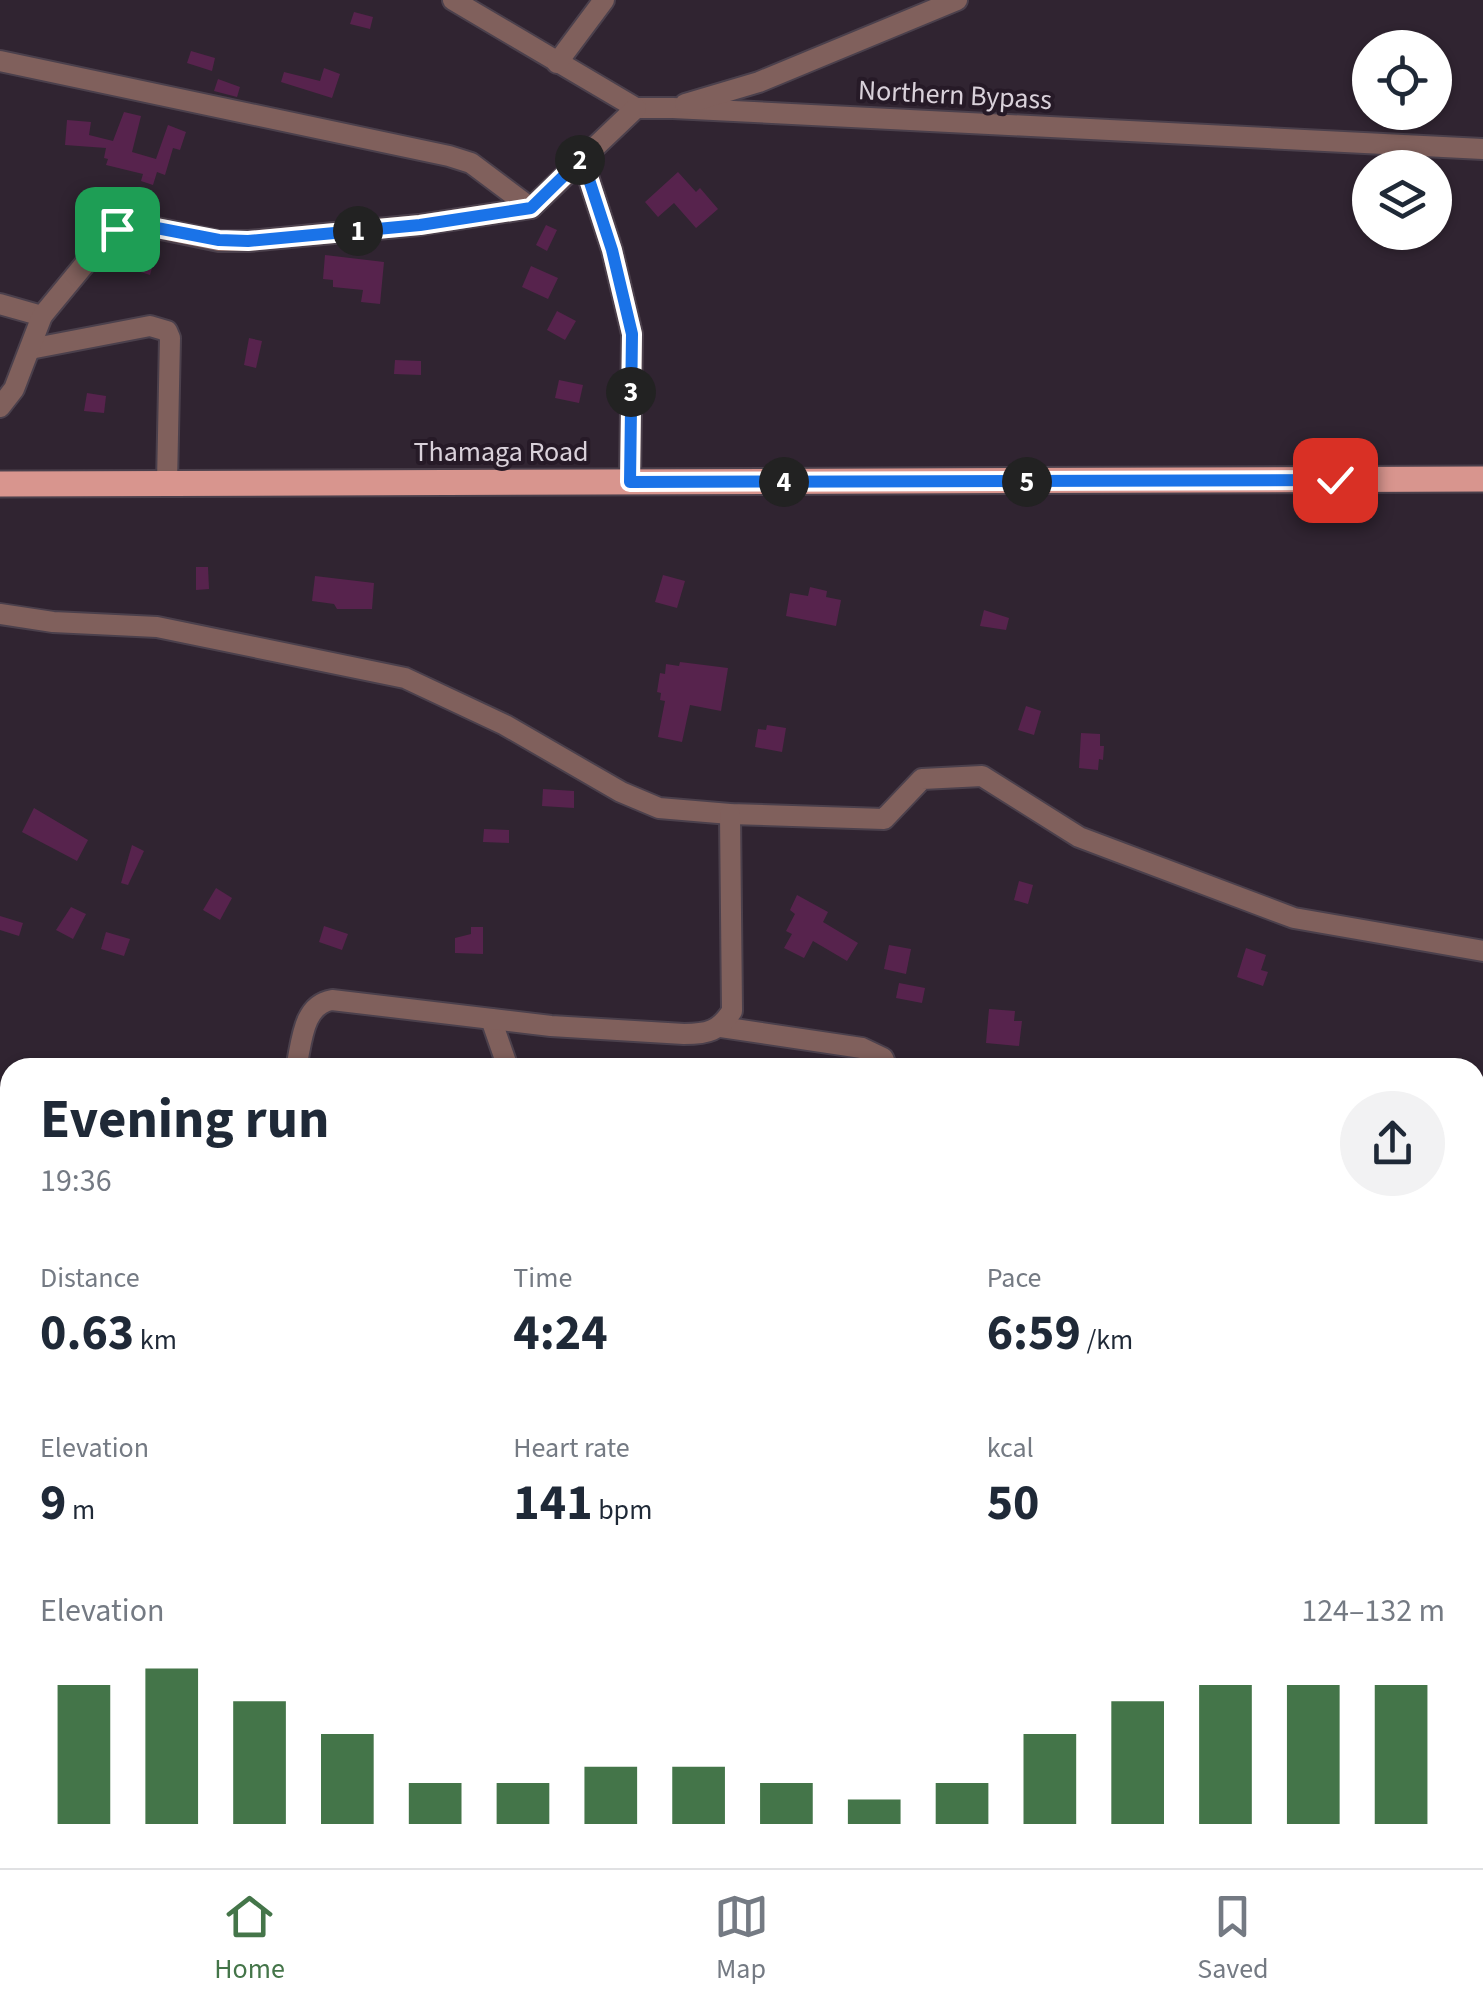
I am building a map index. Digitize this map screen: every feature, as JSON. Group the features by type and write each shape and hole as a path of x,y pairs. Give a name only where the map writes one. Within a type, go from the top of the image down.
{"main road":[{"name":"Thamaga Road","path":"0,484 1483,478"}],"street":[{"name":"Northern Bypass","path":"453,0 636,108 1483,149"},
{"path":"557,63 604,0"},
{"path":"673,108 759,82 957,0"},
{"path":"0,62 449,156 471,164 531,208"},
{"path":"0,406 14,389 42,316 117,229 136,224 219,240 248,241 420,225 531,208 636,108"},
{"path":"582,158 612,250 632,334 630,482"},
{"path":"0,304 42,316"},
{"path":"30,349 150,326 167,331 168,483"},
{"path":"0,614 54,622 157,627 405,678 505,725 659,808 884,819 922,779 982,776 1079,838 1294,918 1483,951"},
{"path":"721,1027 732,1011 730,814"},
{"path":"298,1058 307,1020 319,1002 332,1000 491,1019 684,1034 704,1034 721,1027 862,1048 883,1058"},
{"path":"491,1019 505,1058"}],"building":[{"path":"354,12 373,17 370,29 350,24"},
{"path":"191,51 215,58 212,71 187,63"},
{"path":"324,68 340,74 332,98 281,82 284,72 320,81"},
{"path":"218,79 240,87 237,97 214,91"},
{"path":"124,112 141,116 132,152 156,159 168,125 186,132 180,150 173,148 165,175 157,172 153,185 141,181 143,174 106,165 106,148 65,145 67,120 91,122 89,135 113,141"},
{"path":"678,172 696,192 700,188 718,209 696,228 674,203 658,217 645,202"},
{"path":"546,225 557,230 547,251 536,245"},
{"path":"128,240 157,250 150,275 116,264 123,242"},
{"path":"325,255 384,262 380,304 361,302 363,290 333,287 333,280 323,279"},
{"path":"531,266 558,278 548,299 522,287"},
{"path":"557,311 576,321 565,340 547,330"},
{"path":"249,338 262,341 256,368 244,365"},
{"path":"395,360 421,361 421,375 394,374"},
{"path":"559,380 583,385 579,403 555,398"},
{"path":"87,393 106,396 104,413 84,411"},
{"path":"196,567 208,567 209,589 196,590"},
{"path":"663,575 685,581 677,608 655,602"},
{"path":"315,576 374,583 372,609 337,609 334,604 312,601"},
{"path":"810,587 827,591 826,597 841,600 836,626 786,616 790,593 808,596"},
{"path":"984,610 1009,618 1006,630 980,626"},
{"path":"680,662 728,668 721,711 690,705 682,742 658,737 665,701 660,700 661,693 657,692 660,673 665,674 666,664 679,666"},
{"path":"1026,706 1041,711 1034,735 1018,730"},
{"path":"767,725 786,728 782,752 755,747 758,729 766,730"},
{"path":"1081,733 1100,734 1100,746 1104,746 1098,770 1079,768"},
{"path":"543,789 574,791 574,808 542,806"},
{"path":"34,808 88,840 77,861 22,832"},
{"path":"484,829 509,830 509,843 483,842"},
{"path":"132,845 144,851 128,885 121,883"},
{"path":"1019,881 1033,885 1028,904 1014,900"},
{"path":"216,888 232,898 220,920 203,910"},
{"path":"797,895 828,912 823,922 858,943 847,961 813,941 804,958 784,948 792,934 786,931 795,914 790,910"},
{"path":"71,907 86,914 73,939 56,930"},
{"path":"0,916 23,923 19,936 0,930"},
{"path":"324,926 348,934 342,950 319,942"},
{"path":"471,927 483,927 483,954 455,953 455,938 471,934"},
{"path":"106,932 130,939 124,956 101,949"},
{"path":"889,945 911,949 906,974 884,969"},
{"path":"1246,948 1266,955 1261,970 1268,972 1263,986 1237,977"},
{"path":"899,983 925,988 922,1003 896,998"},
{"path":"989,1009 1015,1011 1014,1021 1022,1021 1019,1046 986,1043"}],"route":[{"path":"117,229 136,224 219,240 248,241 420,225 531,208 582,158 612,250 632,334 630,482 1335,480"}]}
